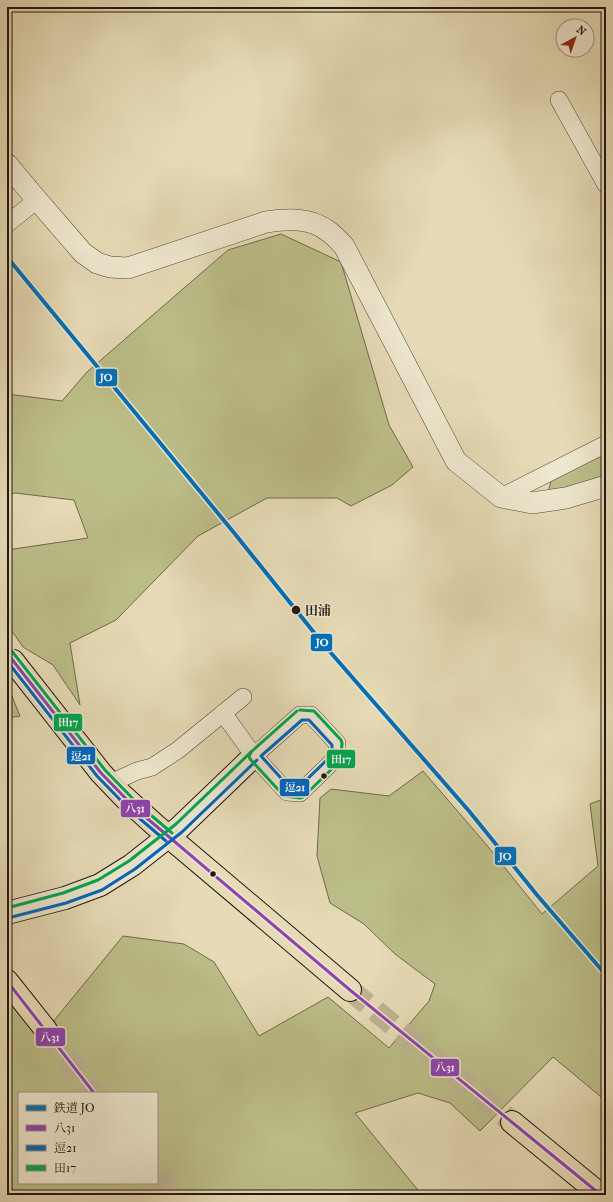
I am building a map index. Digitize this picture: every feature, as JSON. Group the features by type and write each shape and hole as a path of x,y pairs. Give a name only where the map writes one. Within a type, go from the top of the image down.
{"highway":[{"path":"13,661 111,784 136,809 350,990"},
{"path":"7,981 46,1030"},
{"path":"512,1122 601,1195"}],"main road":[{"path":"7,913 65,898 100,885 132,865 169,837 254,756"}],"street":[{"path":"559,100 606,186"},
{"path":"7,164 83,253 97,263 110,267 128,268 266,222 288,219 310,222 328,230 344,246 456,461 501,497 532,503 566,498 606,486"},
{"path":"7,224 37,200"},
{"path":"501,497 606,444"},
{"path":"111,784 137,771 152,767 178,750 243,698"},
{"path":"223,713 254,756 288,792 300,793 337,757 337,743 311,715 300,715 254,756"}],"green space":[{"path":"281,234 341,262 389,425 413,467 392,485 351,506 337,498 267,498 198,536 116,620 70,643 80,705 53,665 23,647 7,624 7,550 88,538 74,500 15,493 7,495 7,394 62,401 87,372 228,250"},
{"path":"606,453 606,475 553,492 549,489 551,481"},
{"path":"7,684 20,716 7,718"},
{"path":"423,771 485,843 542,914 598,866 590,804 606,798 606,1101 553,1057 480,1131 450,1103 418,1093 355,1113 422,1195 7,1195 7,993 48,1028 123,936 184,944 214,962 259,1036 328,997 389,1048 429,1001 435,984 395,954 364,924 330,903 317,856 320,798 331,789 389,796"}],"tunnel":[{"path":"350,990 512,1122"},
{"path":"46,1030 93,1092"},
{"path":"158,1175 173,1195"}],"rail line":[{"name":"JO","path":"7,257 235,534 324,645 469,811 537,895 606,975"}],"transit line":[{"name":"田17","path":"11,650 105,770 139,805 172,833"},
{"name":"八31","path":"7,653 101,773 136,809 350,990 601,1195"},
{"name":"逗21","path":"7,661 97,776 132,812 166,841"},
{"name":"田17","path":"297,711 251,752 249,756 250,759 284,796 300,798 303,797 341,760 342,743 341,740 314,711 300,710"},
{"name":"逗21","path":"302,720 309,720 332,745 332,755 298,788 289,787 261,756 302,720"},
{"name":"田17","path":"7,908 63,893 98,880 129,861 176,824 251,752"},
{"name":"逗21","path":"8,918 66,903 102,890 135,869 182,832 257,760"},
{"name":"八31","path":"7,981 93,1092"}],"place":[{"name":"田浦","path":"296,610"}]}
